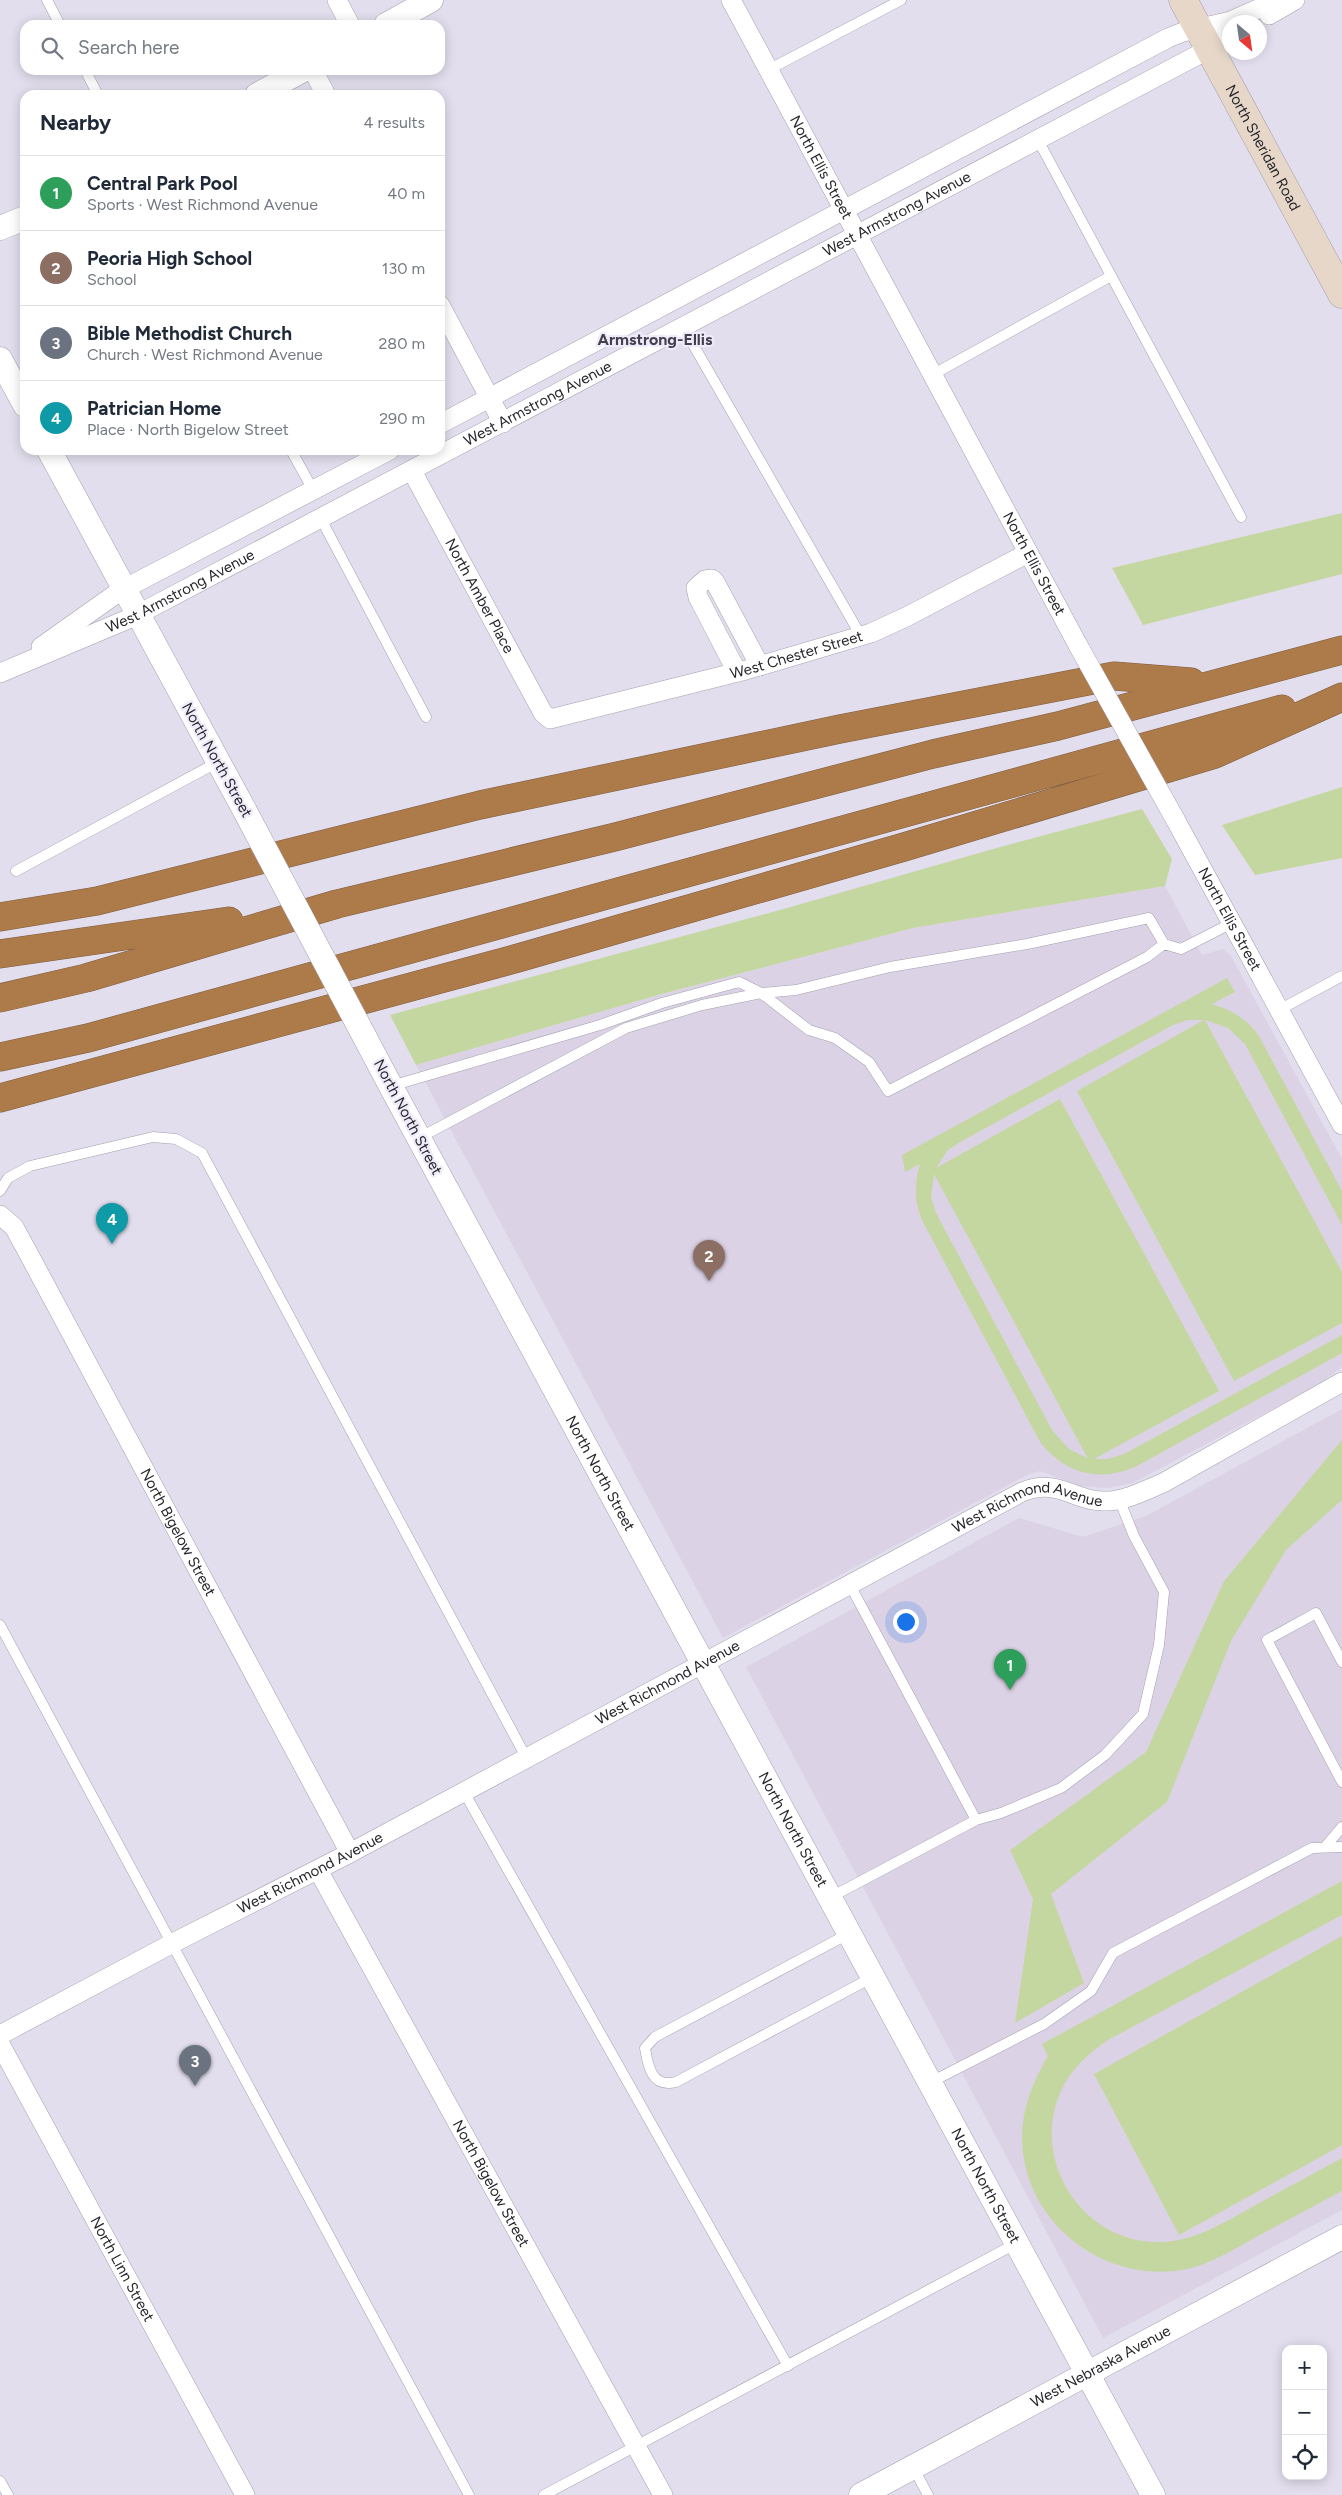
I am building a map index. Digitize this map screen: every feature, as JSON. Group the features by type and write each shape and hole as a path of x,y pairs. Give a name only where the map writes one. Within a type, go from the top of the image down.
{"highway":[{"path":"0,998 86,978 337,904 615,837 933,754 1058,726 1342,650"},
{"path":"0,917 97,900 561,787 972,703 1114,676 1210,684"},
{"path":"0,1057 88,1038 1342,692"},
{"path":"0,1098 518,958 904,847 1214,754 1342,697"},
{"path":"0,954 337,904"}],"main road":[{"name":"North Sheridan Road","path":"1183,0 1212,39 1342,294"}],"street":[{"path":"337,0 347,20"},
{"path":"395,20 431,0"},
{"name":"North Ellis Street","path":"731,0 842,210 1028,553 1342,1125"},
{"name":"West Armstrong Avenue","path":"445,454 1038,140 1212,39 1231,21 1278,0"},
{"path":"1267,15 1294,0"},
{"name":"West Armstrong Avenue","path":"445,421 1168,38 1212,39"},
{"path":"266,90 294,75"},
{"path":"316,75 323,90"},
{"path":"0,228 20,220"},
{"path":"445,314 503,423"},
{"path":"0,359 20,397"},
{"name":"North North Street","path":"52,455 245,811 389,1083 874,1976 1153,2495"},
{"name":"West Armstrong Avenue","path":"0,672 50,641 124,589 380,455"},
{"name":"West Armstrong Avenue","path":"0,672 138,615 442,455"},
{"name":"North Amber Place","path":"412,471 543,713 550,719"},
{"name":"West Chester Street","path":"550,719 738,672 861,636 906,617 1028,553"},
{"path":"738,672 698,597 696,588 704,580 712,579 715,582 760,666"},
{"name":"North Bigelow Street","path":"0,1215 7,1218 26,1248 350,1853"},
{"name":"West Richmond Avenue","path":"0,2035 171,1944 318,1870 1032,1488 1042,1486 1058,1488 1092,1500 1108,1501 1119,1499 1163,1483 1342,1382"},
{"name":"North Bigelow Street","path":"318,1870 663,2495"},
{"name":"North Linn Street","path":"0,2044 245,2495"},
{"name":"West Nebraska Avenue","path":"861,2495 1342,2237"}],"lane":[{"path":"47,0 57,20"},
{"path":"768,70 901,0"},
{"path":"88,75 95,90"},
{"path":"1038,140 1241,517"},
{"path":"932,375 1111,276"},
{"path":"683,327 861,636"},
{"path":"294,455 313,490"},
{"path":"320,519 426,717"},
{"path":"16,871 218,762"},
{"path":"419,1138 626,1028 702,1005 761,993 796,990 890,966 1026,944 1149,918 1164,944 1181,949 1232,923"},
{"path":"389,1083 600,1025 662,1004 739,982 761,993 809,1030 835,1038 870,1062 888,1091 1148,957 1164,944"},
{"path":"1279,1010 1342,976"},
{"path":"0,1191 8,1178 30,1166 153,1136 176,1139 202,1153 320,1368 527,1759"},
{"path":"831,1897 976,1820 1001,1813 1061,1788 1105,1755 1143,1714 1160,1645 1164,1592 1134,1536 1119,1499"},
{"path":"850,1586 976,1820"},
{"path":"1342,1662 1316,1613 1267,1640 1342,1782"},
{"path":"0,1625 469,2495"},
{"path":"464,1792 788,2366"},
{"path":"1326,1847 1342,1827"},
{"path":"931,2082 1044,2024 1091,1991 1113,1953 1312,1848 1342,1847"},
{"path":"850,1933 655,2038 645,2048 647,2065 654,2079 666,2085 676,2082 874,1976"},
{"path":"544,2495 1018,2243"},
{"path":"913,2467 928,2495"},
{"path":"0,2481 8,2495"}],"shaded area":[{"path":"1165,886 1202,955 1223,949 1231,956 1342,1159 1342,1367 1321,1383 1133,1483 1108,1488 1080,1486 1040,1471 1025,1476 723,1638 416,1065 658,995 913,928"},
{"path":"1342,1409 1342,2210 1103,2338 746,1667 1019,1518 1083,1537 1146,1516"}],"green space":[{"path":"1342,513 1342,574 1143,625 1112,568"},
{"path":"1342,787 1342,858 1255,875 1222,825"},
{"path":"1142,809 1172,859 1165,886 913,928 658,995 416,1065 390,1015 780,910 993,849"},
{"path":"1227,978 1235,992 1212,1004 1238,1016 1259,1036 1342,1191 1342,1225 1245,1044 1228,1028 1205,1020 1342,1272 1342,1323 1234,1381 1077,1091 1204,1020 1188,1020 1173,1025 962,1141 948,1150 936,1168 1060,1099 1219,1391 1094,1459 1108,1459 1124,1454 1342,1335 1342,1353 1137,1466 1110,1474 1084,1472 1072,1468 1060,1462 1040,1442 922,1220 917,1206 916,1192 920,1164 905,1172 902,1155","holes":["934,1174 1087,1457 1069,1449 1052,1430 936,1213 931,1197"]},
{"path":"1342,1440 1342,1500 1286,1550 1231,1641 1167,1802 1051,1894 1084,1983 1015,2023 1033,1899 1010,1850 1146,1752 1224,1581"},
{"path":"1342,1881 1342,1915 1108,2040 1094,2050 1071,2074 1062,2089 1053,2116 1052,2143 1058,2169 1070,2193 1087,2213 1108,2229 1134,2239 1162,2242 1175,2241 1199,2234 1342,2158 1342,2191 1222,2256 1182,2270 1152,2271 1123,2267 1096,2256 1072,2240 1052,2220 1036,2195 1026,2168 1022,2138 1024,2116 1029,2095 1048,2056 1042,2044"},
{"path":"1342,1936 1342,2145 1179,2235 1094,2074"}],"place":[{"name":"Patrician Home","path":"112,1244"},
{"name":"Peoria High School","path":"709,1281"},
{"name":"Central Park Pool","path":"1010,1690"},
{"name":"Bible Methodist Church","path":"195,2086"}],"district":[{"name":"Armstrong-Ellis","path":"655,339"}]}
